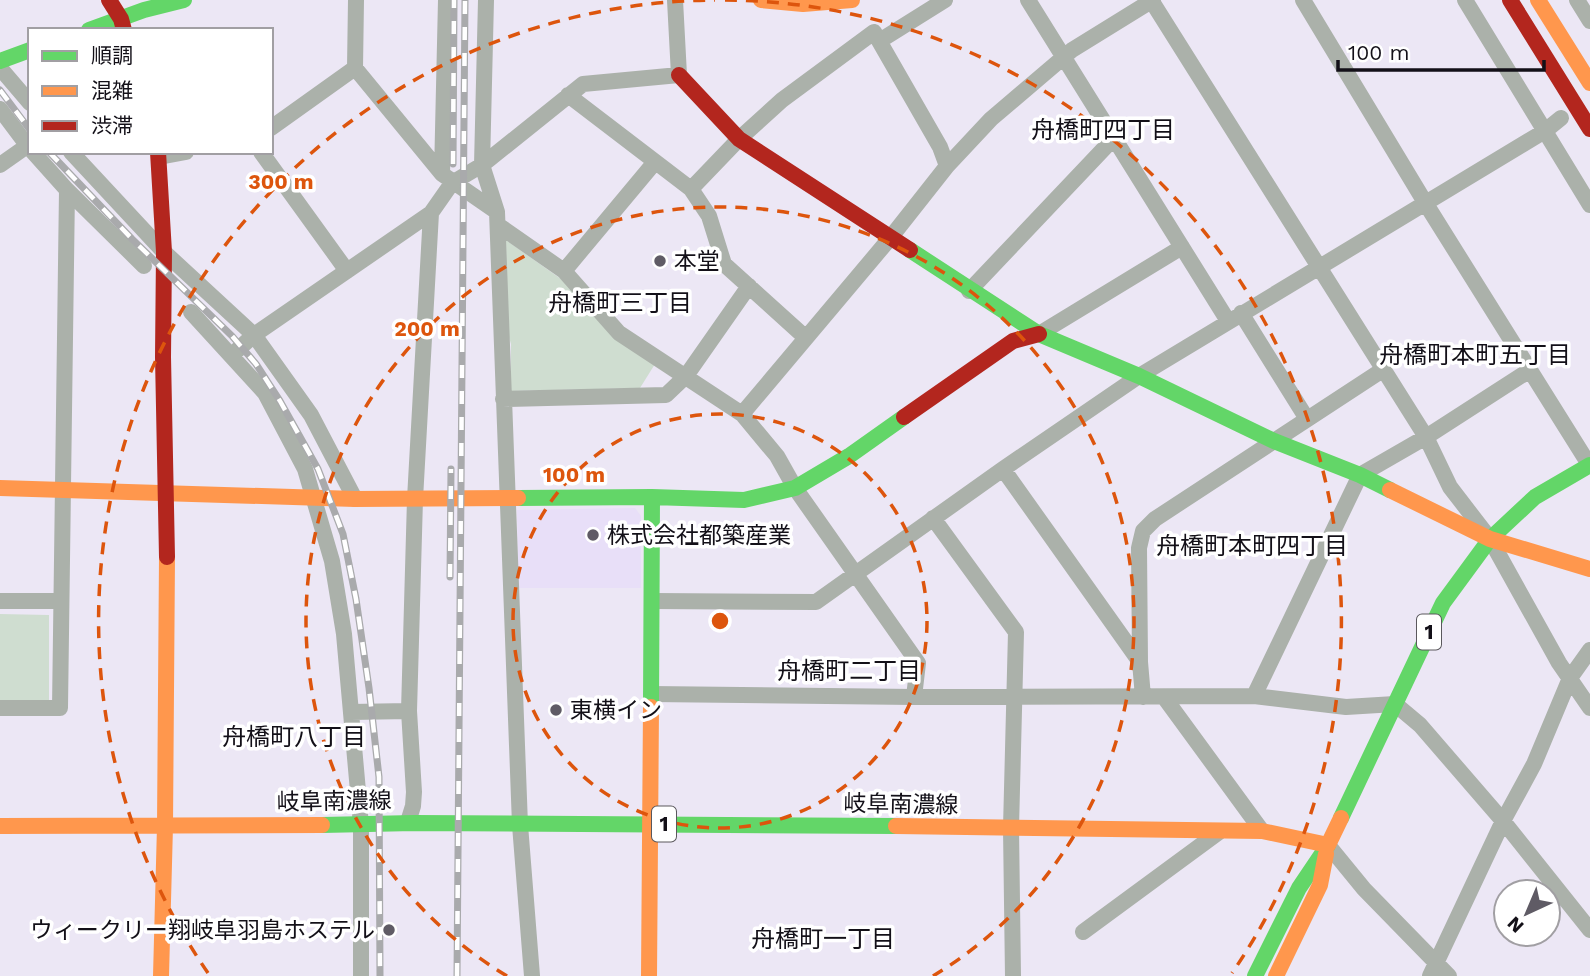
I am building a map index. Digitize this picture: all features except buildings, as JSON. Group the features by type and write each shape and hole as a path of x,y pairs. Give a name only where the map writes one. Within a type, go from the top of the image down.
{"main road":[{"path":"109,0 123,24"},
{"path":"100,28 123,24 144,10 184,0"},
{"path":"761,0 803,5 852,0"},
{"path":"1510,0 1590,129"},
{"path":"1538,0 1590,83"},
{"path":"0,61 28,51"},
{"path":"679,75 738,139 1039,334 1139,376 1274,441 1360,475 1490,539 1590,569"},
{"path":"158,155 164,252 163,358 167,493 165,826 161,976"},
{"path":"0,488 355,499 652,497 744,500 795,488 849,456 1013,341 1039,334"},
{"name":"1","path":"1328,845 1443,603 1490,539 1535,497 1590,465"},
{"path":"649,976 652,497"},
{"name":"岐阜南濃線","path":"0,826 361,825 408,822 1262,831 1328,845"},
{"path":"1255,976 1299,888 1328,845"},
{"path":"1276,976 1320,885 1328,845"}],"street":[{"path":"356,0 355,68 447,178 564,271 619,333 743,414 777,456 795,488 918,663 914,697"},
{"path":"408,822 414,792 409,710 415,499 431,214 447,178 446,0"},
{"path":"486,0 482,164 497,219 520,825 532,976"},
{"path":"447,178 482,164 583,84 679,75 675,0"},
{"path":"881,40 945,0"},
{"path":"1028,0 1182,247 1307,419"},
{"path":"743,414 947,166 991,119 1063,57 1152,0 1426,437 1450,487 1490,539 1590,708"},
{"path":"1303,0 1426,204 1590,465"},
{"path":"1465,0 1590,205"},
{"path":"1577,0 1590,21"},
{"path":"691,189 738,139 782,100 874,32 940,147 947,166"},
{"path":"0,68 28,101"},
{"path":"273,127 355,68"},
{"path":"568,95 691,189 709,216 724,264 806,338"},
{"path":"0,109 28,146"},
{"path":"653,601 816,602 1139,376 1426,204 1562,118"},
{"path":"969,291 1114,138"},
{"path":"0,165 28,150"},
{"path":"35,154 144,266"},
{"path":"73,154 164,252 254,335 311,415 355,499"},
{"path":"262,154 347,271"},
{"path":"564,271 655,162"},
{"path":"0,708 60,708 67,190"},
{"path":"232,355 254,335 431,214"},
{"path":"1039,334 1182,247"},
{"path":"503,399 666,396 685,376 749,286"},
{"path":"191,312 265,393 305,470 332,561 344,634 361,825 361,976"},
{"path":"1143,697 1139,548 1143,531 1155,519 1384,369"},
{"path":"1254,696 1360,475 1426,437 1530,370"},
{"path":"1003,469 1140,662"},
{"path":"933,518 1016,632 1011,828 1013,976"},
{"path":"0,601 61,601"},
{"path":"1433,969 1503,821 1534,764 1570,678 1590,650"},
{"path":"651,694 914,697 1254,696 1346,707 1395,704 1420,725 1503,821 1590,930"},
{"path":"1164,697 1262,831"},
{"path":"351,712 409,710"},
{"path":"1083,932 1221,831"},
{"path":"1328,845 1433,969 1449,976"}],"shaded area":[{"path":"635,508 641,516 641,588 518,588 517,510"}],"green space":[{"path":"506,240 561,279 655,364 640,388 511,391"},
{"path":"0,614 49,615 49,701 0,701"}],"railway":[{"path":"453,164 454,0"},
{"path":"457,976 465,0"},
{"path":"0,90 28,127"},
{"path":"51,154 132,239 232,336 256,364 318,469 343,534 369,688 379,777 380,976"},
{"path":"450,577 451,469"}],"traffic: fast":[{"path":"94,28 144,10 184,0"},
{"path":"0,61 28,51"},
{"path":"910,250 1039,334 1139,376 1274,441 1360,475 1390,490"},
{"path":"518,498 652,497 744,500 795,488 849,456 904,417"},
{"path":"1341,818 1443,603 1490,539 1535,497 1590,465"},
{"path":"651,707 652,497"},
{"path":"322,825 414,823 896,826"},
{"path":"1255,976 1299,888 1328,845"}],"traffic: slow":[{"path":"761,0 803,4 852,0"},
{"path":"1538,0 1590,83"},
{"path":"0,488 355,499 518,498"},
{"path":"1390,490 1490,539 1590,569"},
{"path":"161,976 167,557"},
{"path":"649,976 651,707"},
{"path":"896,826 1262,831 1328,845 1341,818"},
{"path":"0,826 322,825"},
{"path":"1276,976 1320,885 1326,854"}],"traffic: jam":[{"path":"109,0 123,28"},
{"path":"1510,0 1590,129"},
{"path":"679,75 739,139 910,250"},
{"path":"158,154 164,252 167,557"},
{"path":"904,417 1013,341 1039,334"}],"place":[{"name":"本堂","path":"660,261"},
{"name":"株式会社都築産業","path":"593,535"},
{"name":"東横イン","path":"556,710"},
{"name":"ウィークリー翔岐阜羽島ホステル","path":"389,930"}],"district":[{"name":"舟橋町四丁目","path":"1103,130"},
{"name":"舟橋町三丁目","path":"620,303"},
{"name":"舟橋町本町五丁目","path":"1475,355"},
{"name":"舟橋町本町四丁目","path":"1252,546"},
{"name":"舟橋町二丁目","path":"849,671"},
{"name":"舟橋町八丁目","path":"294,737"},
{"name":"舟橋町一丁目","path":"823,939"}]}
